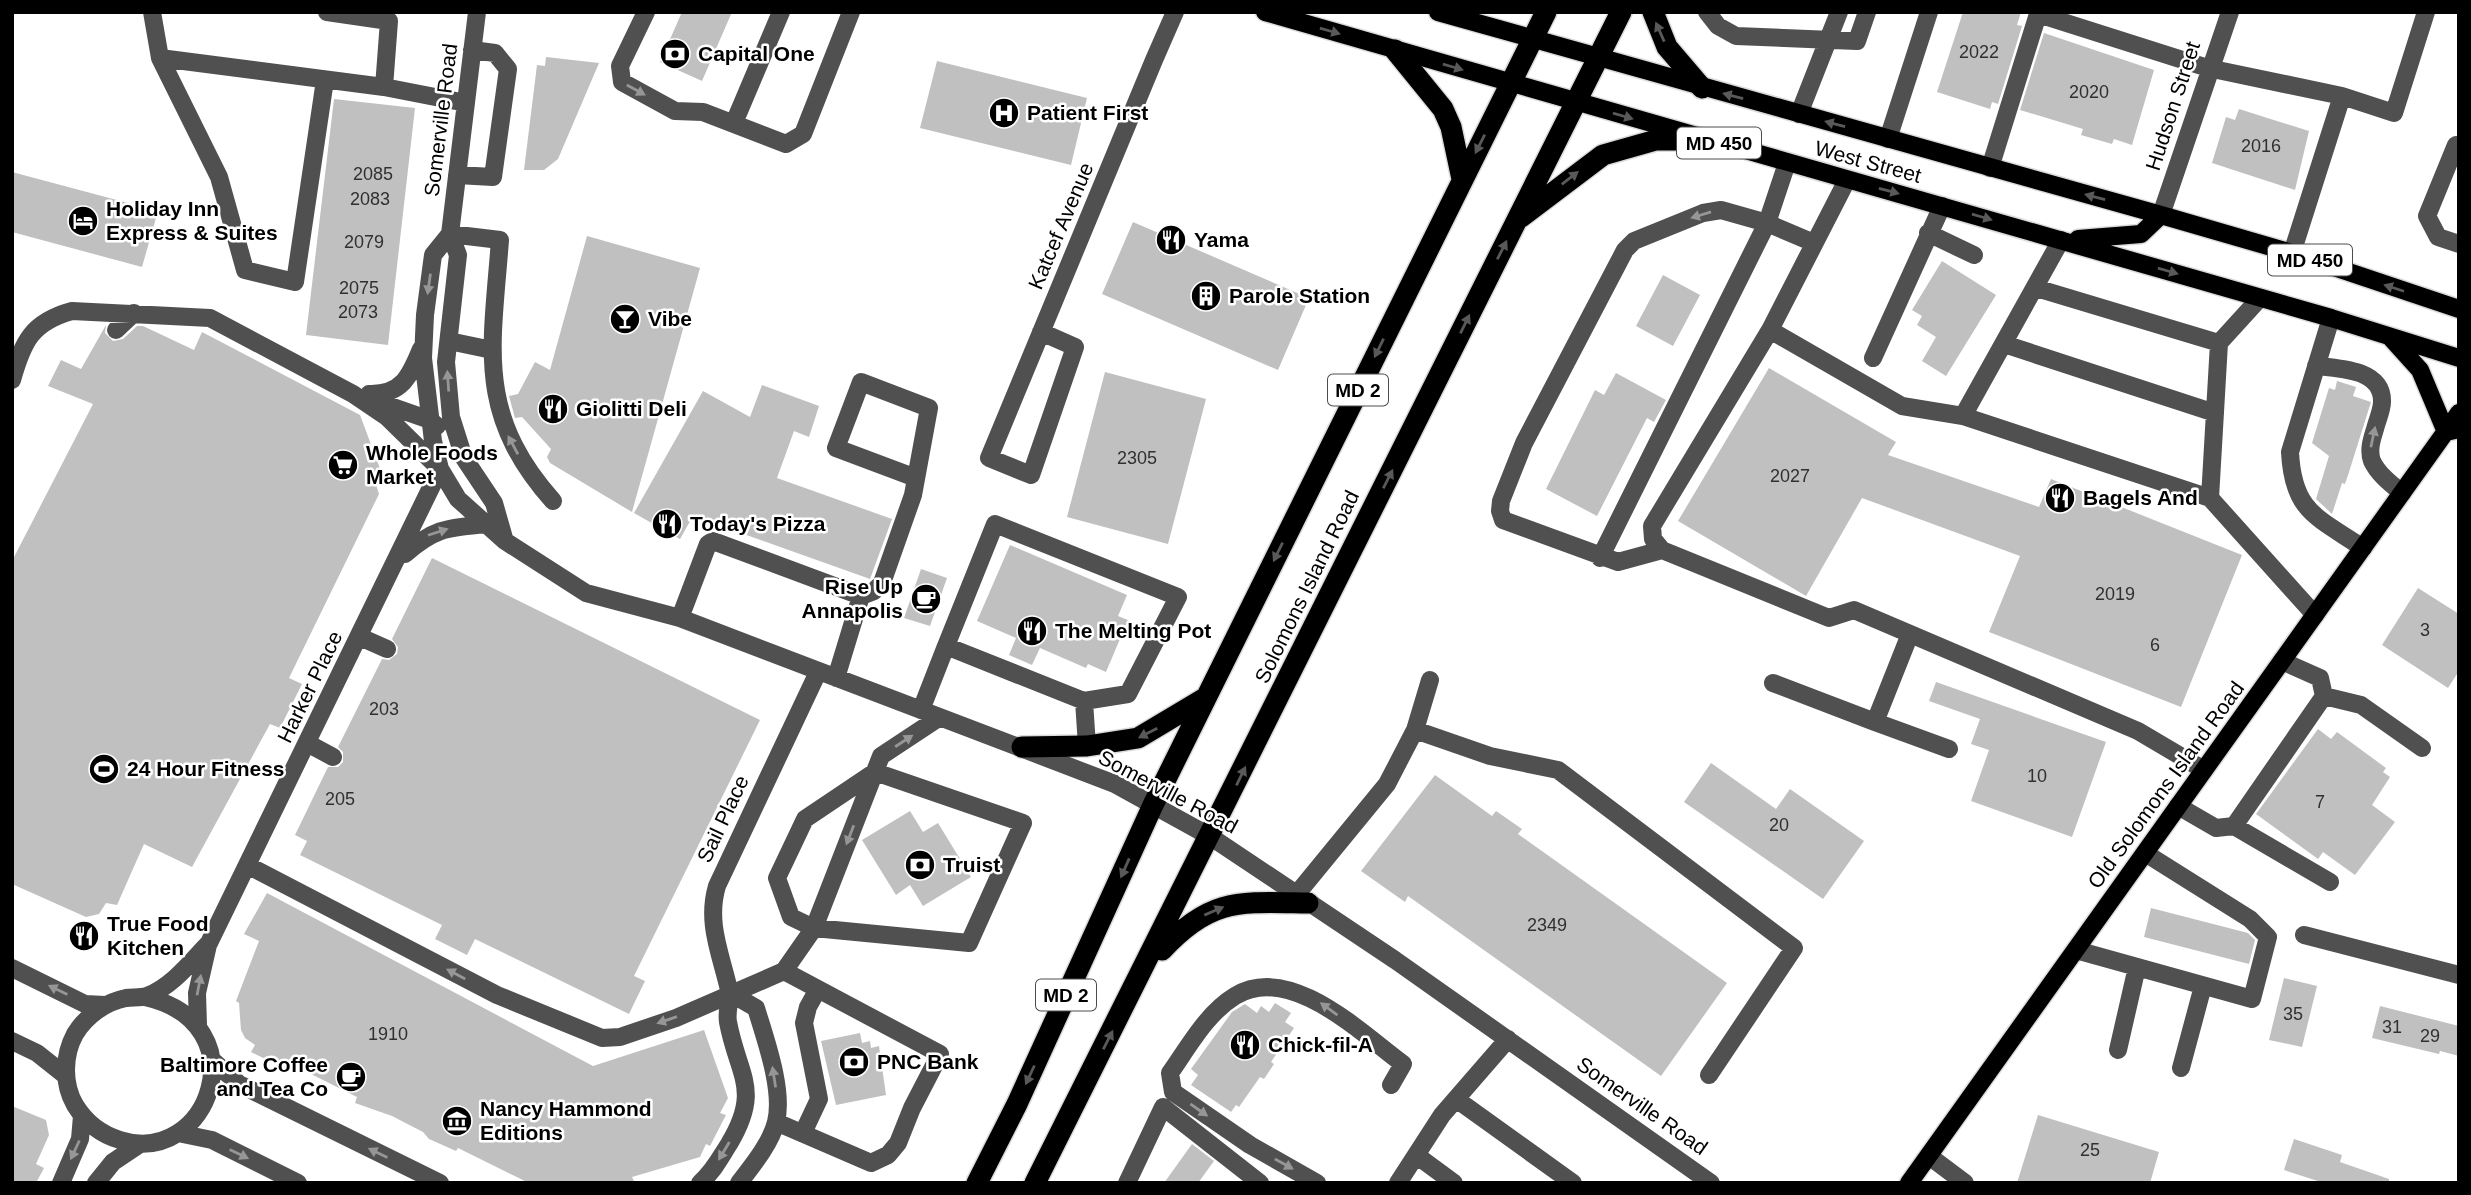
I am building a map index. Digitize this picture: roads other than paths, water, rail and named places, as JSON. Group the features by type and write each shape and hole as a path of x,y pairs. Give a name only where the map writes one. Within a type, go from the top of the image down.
{"highway":[{"name":"Solomons Island Road","path":"977,1183 1153,805 1546,12"},
{"name":"Solomons Island Road","path":"1035,1183 1211,837 1621,12"},
{"path":"1653,12 1667,47 1702,88"},
{"path":"1395,50 1443,108 1451,127 1462,179"},
{"path":"1517,220 1603,155 1656,140 1708,140"},
{"path":"1022,747 1087,746 1138,738 1206,697"},
{"path":"1143,969 1187,923 1231,904 1302,899"}],"main road":[{"name":"West Street","path":"1265,12 2331,318 2459,358"},
{"name":"West Street","path":"1438,12 2292,253 2459,309"},
{"path":"2061,240 2141,234 2161,215"},
{"path":"2389,336 2420,370 2452,430"},
{"name":"Old Solomons Island Road","path":"1909,1183 2402,493 2452,430 2459,413"}],"street":[{"path":"152,12 160,58 219,177 245,270 295,282 325,80"},
{"path":"327,12 390,21 384,87"},
{"name":"Somerville Road","path":"477,12 450,234 458,256 446,362 451,416 464,458 494,503 505,541"},
{"path":"646,12 620,66 622,82 675,111 703,112 786,144 803,134 852,12"},
{"path":"734,123 781,12"},
{"name":"Katcef Avenue","path":"1041,332 1075,347 1031,475 989,458 1041,332 1175,12"},
{"path":"1707,12 1717,26 1736,36 1857,41 1867,12"},
{"path":"1799,114 1839,12"},
{"path":"1888,139 1929,12"},
{"name":"Hudson Street","path":"2161,215 2208,68 2230,12"},
{"path":"1990,168 2038,14 2208,68 2342,96 2394,113 2426,12"},
{"path":"457,175 494,177 508,69 495,53 472,50"},
{"path":"160,58 384,87 466,103"},
{"path":"2292,253 2342,96"},
{"path":"2456,145 2427,216 2438,237 2459,244"},
{"path":"1600,558 1767,223 1787,163"},
{"path":"1847,180 1770,330 1652,526 1653,539 1662,550 1829,618 1854,610 2138,731 2204,769"},
{"path":"1873,358 1942,206"},
{"path":"1662,550 1618,562 1600,558 1503,520 1500,511 1524,443 1625,250 1634,241 1703,213 1721,210 1767,223 1814,243"},
{"path":"1928,233 1975,255"},
{"path":"450,234 500,240 492,349 496,401 509,439 530,474 553,501"},
{"name":"Somerville Road","path":"450,234 433,256 424,339 430,420 440,469 458,499 505,541 586,593 680,618 1022,747 1115,785 1153,805 1211,837 1508,1039 1711,1183"},
{"path":"1963,416 2061,240"},
{"path":"2036,288 2219,343"},
{"path":"2210,498 2219,343 2260,298"},
{"path":"12,380 19,358 34,328 54,316 72,311 211,318 353,394 387,417 440,469"},
{"path":"116,330 134,313"},
{"path":"2331,318 2290,452 2296,491 2304,508 2363,548"},
{"path":"1770,330 1902,406 1963,416 2210,498 2315,615"},
{"path":"353,394 392,392 404,384 424,339"},
{"path":"449,341 492,349"},
{"path":"2004,344 2215,413"},
{"path":"2316,366 2365,374 2374,383 2382,402 2371,445 2371,459 2381,474 2402,493"},
{"path":"680,618 708,544 713,541 861,596 874,591 882,583 913,495 929,408 861,382 836,448 916,478"},
{"path":"353,394 430,420 461,447"},
{"name":"Harker Place","path":"198,1026 197,993 208,945 440,469"},
{"name":"Harker Place","path":"397,561 426,535 446,528 488,524"},
{"path":"921,710 946,646 995,524 1178,597 1128,694 1084,701 946,646"},
{"path":"836,678 861,596"},
{"path":"1875,722 1910,634"},
{"path":"360,637 387,649"},
{"path":"2234,826 2324,696 2320,678 2282,661"},
{"name":"Sail Place","path":"701,1183 709,1175 741,1124 746,1104 746,1083 728,1020 730,993 716,943 711,906 717,886 818,672"},
{"path":"1302,899 1387,785 1415,730 1430,680"},
{"path":"1773,683 1949,749"},
{"path":"2324,696 2361,705 2422,748"},
{"path":"1084,701 1087,746"},
{"path":"247,865 497,995 602,1038 620,1037 676,1018 784,971 814,928 881,756 940,718"},
{"path":"1415,730 1490,756 1558,770 1794,948 1709,1075"},
{"path":"307,743 333,757"},
{"path":"875,772 1023,823 969,943 814,928 791,917 777,878 805,819 875,772"},
{"path":"2178,806 2217,828 2234,826 2330,882"},
{"path":"2076,950 2252,999 2269,937 2250,919 2145,853"},
{"path":"2304,935 2459,975"},
{"name":"Harker Place","path":"145,997 167,984 208,945"},
{"path":"2118,1050 2137,967"},
{"path":"12,968 85,1004 105,1005"},
{"path":"776,1122 871,1163 888,1154 898,1143 912,1108 940,1054 784,971"},
{"path":"2181,1068 2203,986"},
{"path":"1317,1183 1250,1145 1173,1092 1170,1073 1205,1023 1236,995 1264,988 1285,988 1320,1002 1403,1064 1391,1085"},
{"path":"803,1133 819,1099 804,1023 818,989"},
{"path":"730,993 756,1008 771,1056 776,1122 753,1166 739,1183"},
{"path":"145,997 174,1006 198,1026 208,1042 212,1060 212,1082 206,1102 194,1119 178,1133 159,1141 140,1144 107,1136 82,1116 71,1097 66,1076 67,1055 75,1035 88,1018 105,1005 125,998 145,997"},
{"path":"1398,1183 1456,1099 1508,1039"},
{"path":"12,1041 37,1053 66,1076"},
{"path":"212,1060 243,1086 440,1183"},
{"path":"1456,1099 1573,1183"},
{"path":"1127,1183 1163,1107 1260,1183"},
{"path":"61,1183 80,1139 82,1116"},
{"path":"178,1133 212,1140 298,1183"},
{"path":"96,1183 113,1162 140,1144"},
{"path":"1416,1155 1454,1183"},
{"path":"1929,1156 1965,1183"}],"place":[{"name":"Capital One","path":"675,54"},
{"name":"Patient First","path":"1004,113"},
{"name":"Holiday Inn Express & Suites","path":"83,221"},
{"name":"Yama","path":"1171,240"},
{"name":"Parole Station","path":"1206,296"},
{"name":"Vibe","path":"625,319"},
{"name":"Giolitti Deli","path":"553,409"},
{"name":"Whole Foods Market","path":"343,465"},
{"name":"Bagels And","path":"2060,498"},
{"name":"Today's Pizza","path":"667,524"},
{"name":"Rise Up Annapolis","path":"926,599"},
{"name":"The Melting Pot","path":"1032,631"},
{"name":"24 Hour Fitness","path":"104,769"},
{"name":"Truist","path":"920,865"},
{"name":"True Food Kitchen","path":"84,936"},
{"name":"Chick-fil-A","path":"1245,1045"},
{"name":"PNC Bank","path":"854,1062"},
{"name":"Baltimore Coffee and Tea Co","path":"351,1077"},
{"name":"Nancy Hammond Editions","path":"457,1121"}]}
